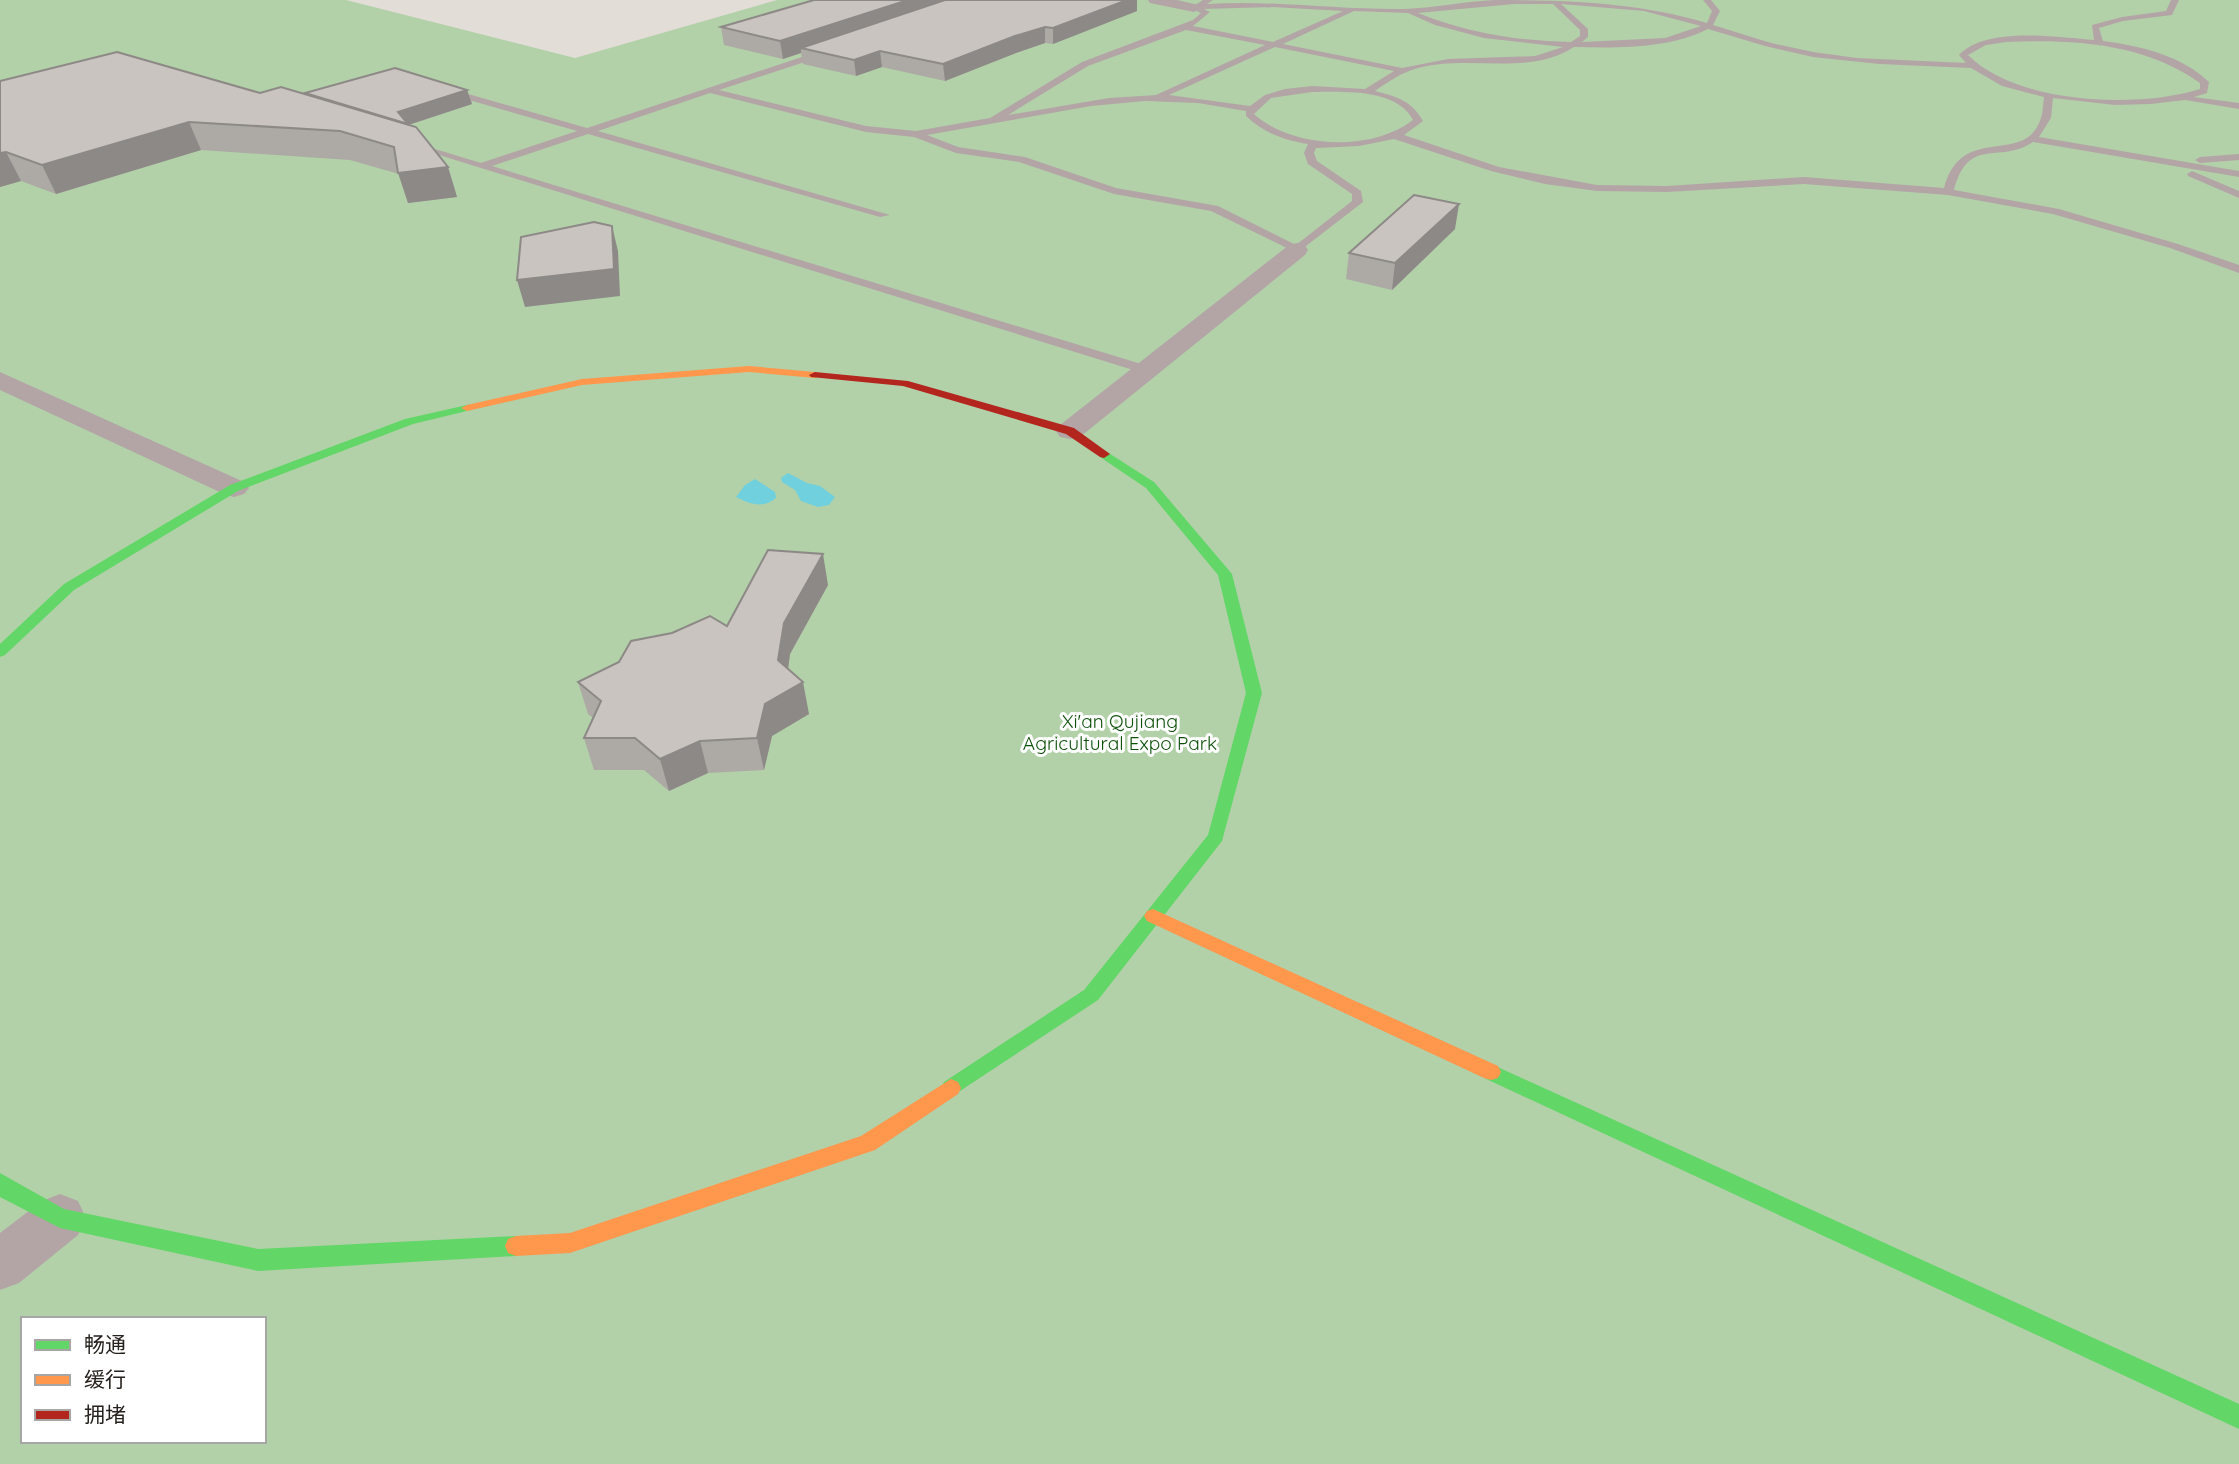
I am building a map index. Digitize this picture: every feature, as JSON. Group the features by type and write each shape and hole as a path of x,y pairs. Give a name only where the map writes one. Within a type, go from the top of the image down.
{"street":[{"path":"1155,0 1194,8"},
{"path":"1070,431 1297,250"},
{"path":"0,652 69,587 234,488 409,421 582,382 749,369 904,383 1070,431 1150,485 1225,575 1254,693 1216,837 1091,995 868,1143 570,1242 258,1261 60,1218 7,1190 0,1183"},
{"path":"0,380 234,488"},
{"path":"1153,916 2239,1417"},
{"path":"0,1265 60,1218"}],"lane":[{"path":"1194,8 1209,0"},
{"path":"1397,0 1409,10 1443,26 1486,36 1576,44 1646,43 1685,35 1710,24 1716,11 1707,0"},
{"path":"2099,44 2095,27 2122,19 2169,13 2175,0"},
{"path":"1194,8 1263,2 1409,10 1500,2 1555,1 1624,6 1710,24 1755,41 1820,57 1879,64 1969,66 2013,86 2049,94 2129,103 2189,99 2239,107"},
{"path":"1367,92 1380,79 1399,69 1426,62 1531,58 1553,54 1576,44 1584,37 1584,29 1555,1"},
{"path":"993,120 1085,64 1196,22 1206,12 1194,8"},
{"path":"1156,98 1354,9"},
{"path":"1184,27 1399,69"},
{"path":"1969,66 1963,55 1971,47 1992,41 2059,40 2099,44 2158,57 2192,71 2205,82 2204,91 2189,99"},
{"path":"481,166 839,48"},
{"path":"436,88 884,215"},
{"path":"1326,89 1367,92 1389,97 1416,112 1418,121 1412,130 1396,136 1348,143 1320,142 1270,132 1255,123 1249,114 1251,109 1266,97 1287,92 1326,89"},
{"path":"711,91 866,129 916,134 1094,103 1156,98 1203,100 1251,109"},
{"path":"1948,192 1955,168 1964,159 2032,139 2049,114 2049,94"},
{"path":"916,134 956,150 1021,159 1114,191 1214,208 1297,250 1358,202 1357,193 1312,162 1309,153 1312,146 1320,142"},
{"path":"1396,136 1495,171 1599,188 1649,190 1786,181 1840,182 1948,192 2055,211 2174,246 2239,269"},
{"path":"2032,139 2239,174"},
{"path":"402,142 1146,370"},
{"path":"2169,162 2239,157"},
{"path":"2169,162 2239,195"}],"green space":[{"name":"Xi'an Qujiang Agricultural Expo Park","path":"0,0 346,0 575,58 777,0 2239,0 2239,1464 0,1464"}],"water":[{"path":"788,473 807,483 820,486 835,497 829,505 818,507 801,501 795,490 782,482 781,478"},
{"path":"755,479 775,492 776,498 756,504 736,497 745,485"}],"building":[{"path":"814,0 908,0 780,41 721,27"},
{"path":"945,0 1127,0 1053,28 1045,27 1015,36 943,64 880,51 854,60 801,48"},
{"path":"117,52 260,93 281,87 416,127 448,167 398,173 394,147 340,131 189,122 42,165 6,152 0,153 0,81"},
{"path":"395,68 467,90 398,112 408,124 305,93"},
{"path":"1414,195 1459,204 1395,263 1349,253"},
{"path":"594,222 612,226 614,269 517,280 521,237"},
{"path":"768,550 823,554 784,623 778,660 803,682 765,704 757,738 700,741 660,759 635,738 584,738 601,701 578,682 619,662 631,641 672,633 710,616 727,626"}],"traffic: fast":[{"path":"0,652 69,587 234,488 409,421 467,408"},
{"path":"951,1088 1091,995 1216,837 1254,693 1225,574 1150,485 1104,454"},
{"path":"1491,1072 2239,1417"},
{"path":"0,1183 7,1190 60,1218 258,1260 516,1246"}],"traffic: slow":[{"path":"467,408 582,382 749,369 815,375"},
{"path":"1153,916 1491,1072"},
{"path":"516,1246 570,1243 868,1143 951,1088"}],"traffic: jam":[{"path":"815,375 904,383 1070,431 1104,454"}]}
